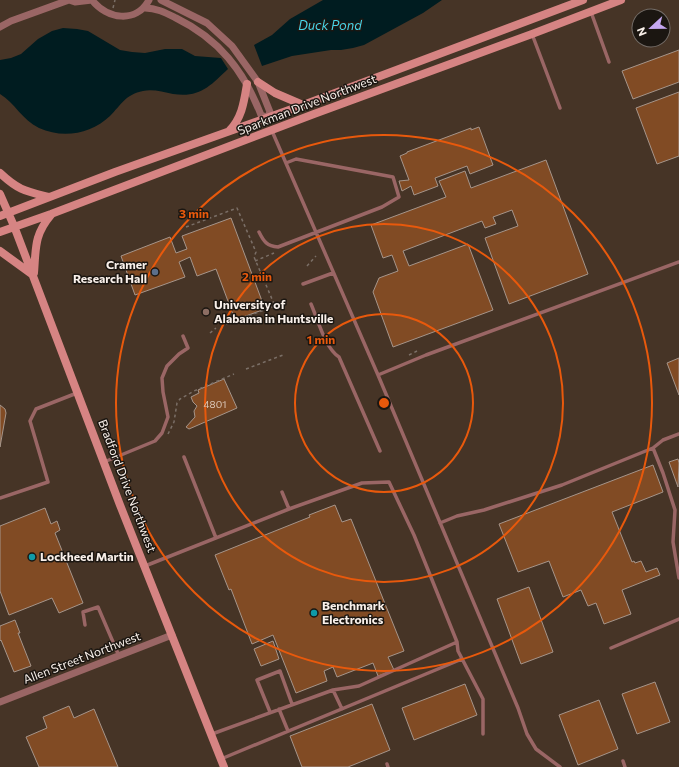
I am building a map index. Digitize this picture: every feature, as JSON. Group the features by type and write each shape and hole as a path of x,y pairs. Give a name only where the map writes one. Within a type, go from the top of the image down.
{"main road":[{"name":"Sparkman Drive Northwest","path":"0,216 49,196 303,105 583,0"},
{"name":"Sparkman Drive Northwest","path":"0,232 621,0"},
{"path":"258,82 275,93 303,105"},
{"path":"228,132 234,126 242,112 247,84"},
{"path":"0,173 9,182 21,190 49,196"},
{"name":"Bradford Drive Northwest","path":"0,194 9,212 104,462 224,767"},
{"path":"34,276 36,238 43,224 51,214"},
{"path":"0,251 34,276"}],"street":[{"path":"0,27 11,21 69,0 75,2 92,0 102,11 112,16 124,16 134,14 145,8 155,8 198,30 221,48 247,84 261,115 267,118 272,131"},
{"path":"145,8 149,0"},
{"path":"161,0 207,23 232,46 258,82 270,112 267,118"},
{"name":"Allen Street Northwest","path":"0,702 172,635"}],"lane":[{"path":"591,12 609,62"},
{"path":"532,34 560,108"},
{"path":"272,131 378,375 518,708 527,734 536,749 560,767"},
{"path":"259,232 264,242 270,246 278,247 382,207 399,197 393,177 296,159 286,163"},
{"path":"378,375 679,262"},
{"path":"304,284 333,273"},
{"path":"311,304 333,353 339,357 380,451"},
{"path":"104,462 155,441 162,433 168,417 162,378 167,366 179,354 188,348 183,336"},
{"path":"0,498 48,482 30,421 36,409 78,392"},
{"path":"440,523 458,516 484,510 562,485 653,448 663,440 679,434"},
{"path":"653,448 676,510 673,542 679,578"},
{"path":"184,457 216,538"},
{"path":"145,566 288,509 362,483 389,482 414,535 457,642 458,651 482,699 483,734"},
{"path":"282,492 288,509"},
{"path":"85,625 83,612 98,606 119,656"},
{"path":"611,648 679,619"},
{"path":"212,734 334,690 359,686 457,642"},
{"path":"221,759 462,660"},
{"path":"270,712 257,680 280,671 292,704"},
{"path":"334,690 342,709"},
{"path":"279,709 288,731"},
{"path":"623,761 625,767"}],"path":[{"path":"112,12 115,0"},
{"path":"186,228 237,208 256,252 254,257 274,306 224,325"},
{"path":"255,260 274,253"},
{"path":"307,266 316,256"},
{"path":"210,333 216,328"},
{"path":"409,355 417,351"},
{"path":"246,369 283,355"},
{"path":"167,435 174,422 177,403 180,399 194,391 234,374"}],"shaded area":[{"path":"0,0 679,0 679,767 0,767"}],"water":[{"name":"Duck Pond","path":"323,0 442,0 423,13 364,45 341,50 331,50 292,56 262,66 254,45 272,35 290,19"},
{"path":"63,28 88,31 120,50 145,53 165,49 182,49 195,56 221,58 228,69 216,81 198,92 182,95 150,90 137,92 128,97 110,116 86,131 67,134 48,131 33,125 0,94 0,60 21,54 38,39 52,31"}],"building":[{"path":"679,50 679,82 633,99 622,71"},
{"path":"679,92 679,156 657,164 636,108"},
{"path":"479,127 493,165 470,174 467,166 435,178 438,186 414,195 411,186 402,191 399,181 409,180 400,156 471,128 471,130"},
{"path":"546,160 588,274 509,304 485,238 518,226 512,210 493,217 496,224 485,228 482,221 403,251 409,266 468,244 493,310 393,347 373,292 379,278 398,271 392,255 383,258 371,225 446,197 439,181 465,171 471,188"},
{"name":"Cramer Research Hall","path":"231,218 265,309 235,320 216,269 197,276 190,257 179,262 185,277 135,295 121,256 170,237 176,253 187,249 182,236"},
{"path":"679,358 679,395 667,363"},
{"path":"224,379 237,408 189,429 186,427 195,417 194,411 197,406 191,397 199,393 198,390"},
{"path":"0,405 5,409 6,413 0,447"},
{"path":"678,459 679,463 678,487 669,462"},
{"path":"653,465 663,492 612,512 632,562 634,561 635,563 641,561 646,572 657,568 660,575 622,590 631,614 604,624 596,603 588,606 581,590 563,597 549,561 518,572 499,524"},
{"name":"Benchmark Electronics","path":"335,505 342,522 351,519 404,651 388,657 394,670 378,676 373,663 337,677 333,667 324,671 327,681 296,693 273,635 252,644 231,589 229,590 215,555 310,517 309,515"},
{"name":"Lockheed Martin","path":"45,508 51,524 57,521 60,530 55,533 83,603 59,613 52,598 9,615 0,591 0,526"},
{"path":"529,587 553,652 521,664 497,599"},
{"path":"15,620 20,633 18,633 31,666 14,672 1,640 0,641 0,626"},
{"path":"273,641 279,659 261,666 254,649"},
{"path":"655,682 670,722 637,734 622,694"},
{"path":"465,684 477,715 414,740 402,708"},
{"path":"599,700 618,749 578,765 559,715"},
{"path":"372,704 390,750 348,767 302,767 290,736"},
{"path":"69,706 74,718 94,709 118,767 39,767 26,737 47,728 43,717"}],"place":[{"name":"Cramer Research Hall","path":"155,272"},
{"name":"University of Alabama in Huntsville","path":"206,312"},
{"name":"Lockheed Martin","path":"32,557"},
{"name":"Benchmark Electronics","path":"314,613"}]}
